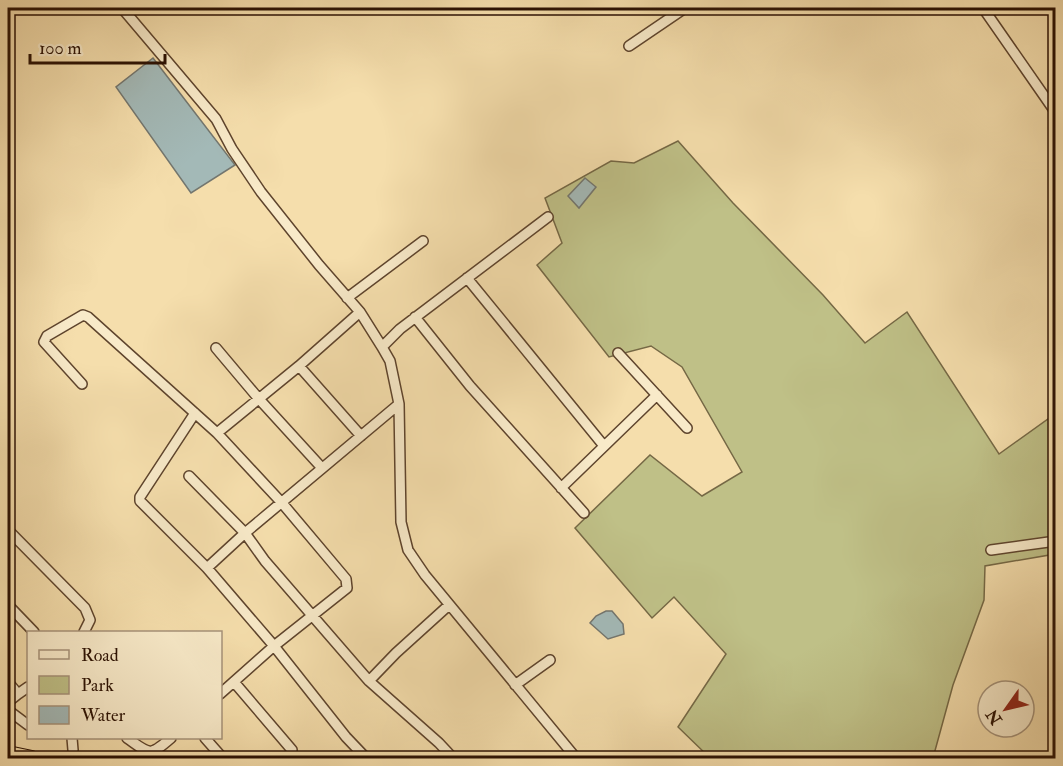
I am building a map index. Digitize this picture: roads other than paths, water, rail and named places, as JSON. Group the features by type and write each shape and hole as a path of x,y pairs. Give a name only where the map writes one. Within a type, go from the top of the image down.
{"highway":[{"path":"8,753 32,759"}],"street":[{"path":"122,8 216,119 232,149 261,192 360,312 382,347 390,361 399,404 401,522 408,550 449,605 576,759"},
{"path":"629,46 685,8"},
{"path":"983,8 1056,113"},
{"path":"382,347 400,329 548,217"},
{"path":"347,298 423,241"},
{"path":"467,278 604,446"},
{"path":"217,433 299,366 360,312"},
{"path":"82,384 44,342 47,336 83,315 217,433 346,579 347,588 274,646 222,692"},
{"path":"416,317 470,386 584,513"},
{"path":"216,348 322,468"},
{"path":"618,353 687,428"},
{"path":"299,366 361,436"},
{"path":"561,488 657,395"},
{"path":"207,568 245,533 399,404"},
{"path":"195,414 140,501 207,568 366,759"},
{"path":"189,476 245,533 265,561 369,681 439,743 453,759"},
{"path":"8,530 85,608 90,620 85,631"},
{"path":"991,550 1056,541"},
{"path":"8,605 32,631"},
{"path":"369,681 449,605"},
{"path":"516,685 550,660"},
{"path":"8,682 18,693"},
{"path":"234,682 292,750"},
{"path":"8,702 27,688"},
{"path":"8,710 27,724"},
{"path":"72,739 73,750"},
{"path":"128,739 151,752 170,739"},
{"path":"206,739 220,755"}],"water":[{"path":"153,58 235,165 191,193 116,87"},
{"path":"585,178 596,187 579,208 568,196"},
{"path":"612,611 623,624 624,634 608,639 590,623 596,616"}],"tunnel":[{"path":"67,758 73,750"}]}
